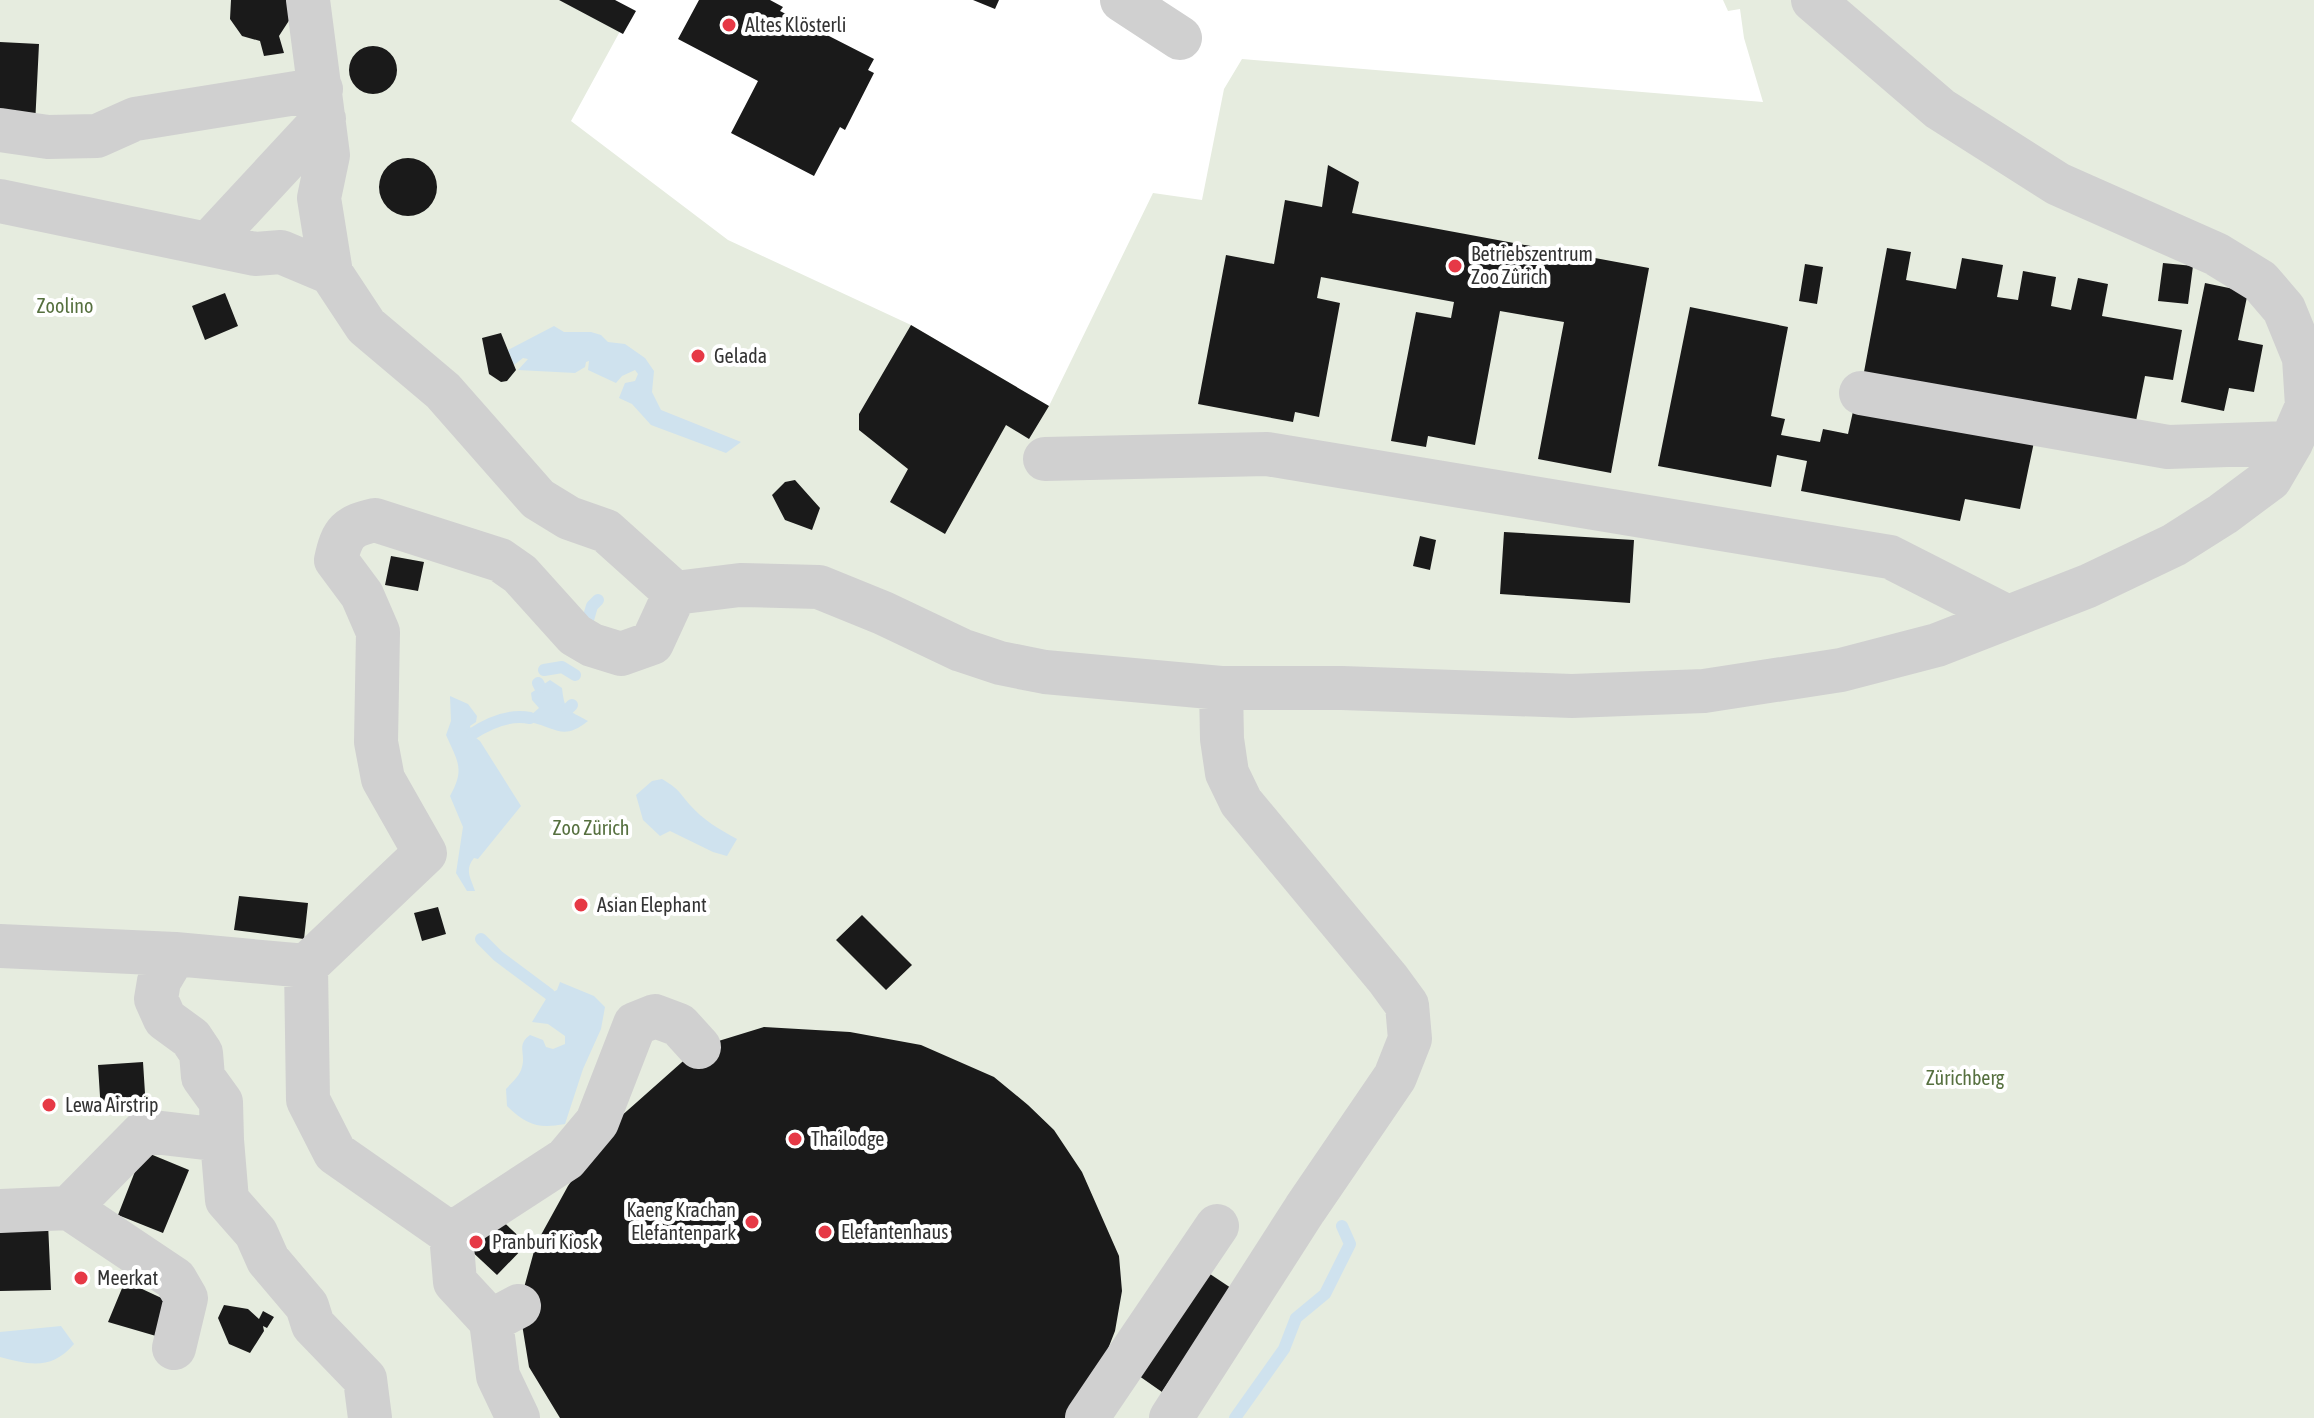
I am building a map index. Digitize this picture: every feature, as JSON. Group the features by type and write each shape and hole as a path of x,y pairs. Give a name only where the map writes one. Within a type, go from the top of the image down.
{"street":[{"path":"308,0 328,155 319,198 331,273 366,326 443,391 538,499 569,518 606,531 675,593 740,585 819,587 961,650 1000,663 1045,672 1221,688 1342,688 1572,696 1704,691 1841,670 1937,645 2088,586 2174,545 2270,479 2291,443 2307,406 2304,358 2284,309 2260,281 2216,254 2058,184 1940,109 1813,0"},
{"path":"1122,0 1180,38"},
{"path":"0,130 48,137 97,136 135,119 322,104"},
{"path":"208,244 322,104"},
{"path":"0,201 255,254 281,252 331,273"},
{"path":"1861,393 2168,447 2291,443"},
{"path":"1045,459 1267,454 1890,557 2008,617"},
{"path":"451,1234 335,1153 308,1100 306,966 425,853 383,779 376,742 378,632 362,595 336,560 341,539 356,524 375,520 500,560 520,574 575,635 592,645 621,654 652,643 675,593"},
{"path":"1171,1418 1305,1209 1395,1077 1410,1039 1407,1005 1395,988 1241,802 1227,773 1222,739 1221,688"},
{"path":"0,946 53,946 306,966"},
{"path":"175,954 159,981 156,999 165,1019 191,1038 201,1053 203,1077 221,1102 227,1200 256,1233 268,1260 307,1306 313,1325 365,1379 370,1418"},
{"path":"451,1234 566,1159 597,1122 635,1024 655,1016 679,1025 699,1047"},
{"path":"69,1208 145,1131 222,1140"},
{"path":"0,1211 69,1208 175,1279 186,1298 174,1348"},
{"path":"1087,1418 1217,1226"},
{"path":"451,1234 455,1282 505,1314 498,1376 518,1418"}],"green space":[{"name":"Zoo Zürich","path":"0,0 607,0 630,13 571,121 728,240 911,325 1049,406 1153,193 1202,200 1224,89 1242,59 1763,102 1744,38 1740,9 1728,11 1723,0 2314,0 2314,1418 0,1418"}],"water":[{"path":"554,326 564,332 591,332 601,335 608,342 625,344 645,358 654,371 652,392 661,410 741,442 726,453 651,425 632,404 619,398 625,383 635,381 638,374 635,370 616,383 588,370 589,361 575,373 518,370 528,359 523,358 514,365 508,350"},
{"path":"550,680 562,688 569,710 588,721 566,732 530,722 531,715 539,708 532,700 531,693"},
{"path":"450,696 468,704 477,716 476,722 470,726 472,735 480,741 521,806 478,859 474,858 471,862 469,874 475,891 467,891 456,873 463,827 450,796 455,787 458,766 446,735 451,721"},
{"path":"662,779 706,820 737,839 727,856 670,831 660,836 643,820 636,795 652,781"},
{"path":"560,982 594,996 605,1007 601,1029 583,1069 565,1124 540,1126 521,1118 507,1106 506,1089 521,1070 523,1042 530,1035 543,1040 546,1047 553,1049 565,1044 565,1036 548,1024 532,1022"},
{"path":"61,1326 74,1344 57,1358 49,1362 31,1363 0,1357 0,1332"}],"building":[{"path":"231,0 290,0 290,19 279,36 284,53 264,56 260,41 242,36 230,19"},
{"path":"559,0 615,0 636,11 623,34"},
{"path":"699,0 770,0 783,7 780,11 874,59 868,70 874,73 845,130 840,127 814,176 731,133 758,81 678,39"},
{"path":"973,0 999,0 995,9"},
{"path":"0,42 39,44 35,125 0,123"},
{"path":"373,46 390,53 397,70 390,87 373,94 356,87 349,70 356,53"},
{"path":"408,158 429,166 437,187 429,208 408,216 387,208 379,187 387,166"},
{"path":"1328,165 1359,182 1352,213 1649,268 1611,473 1538,459 1564,322 1500,311 1475,445 1428,436 1426,447 1391,441 1416,312 1451,318 1454,302 1321,277 1317,298 1340,303 1319,417 1295,412 1293,422 1198,404 1226,255 1274,264 1285,200 1322,207"},
{"path":"1887,248 1911,252 1906,280 1956,289 1962,258 2003,265 1997,297 2018,300 2023,271 2056,277 2051,306 2071,310 2078,278 2108,284 2102,316 2182,330 2173,380 2145,376 2136,421 1864,372"},
{"path":"2163,263 2193,266 2188,304 2158,301"},
{"path":"1805,264 1823,267 1817,304 1799,301"},
{"path":"2205,283 2248,292 2238,340 2263,345 2254,392 2229,388 2224,411 2181,402"},
{"path":"225,293 238,326 205,340 192,306"},
{"path":"1690,307 1788,327 1771,416 1785,419 1781,435 1820,442 1823,429 1848,434 1854,407 2034,442 2020,509 1965,499 1960,521 1801,491 1807,461 1777,455 1771,487 1658,466"},
{"path":"911,325 1049,406 1029,439 1006,425 945,534 890,502 908,469 859,430 859,414"},
{"path":"501,333 516,370 507,381 501,382 489,374 482,338"},
{"path":"795,480 820,508 812,530 785,520 772,495 785,482"},
{"path":"1504,532 1634,540 1630,603 1500,594"},
{"path":"1420,536 1436,540 1430,570 1413,566"},
{"path":"391,556 424,562 418,591 385,585"},
{"path":"239,896 308,903 304,939 234,930"},
{"path":"438,907 446,934 422,941 414,913"},
{"path":"862,915 912,965 886,990 836,940"},
{"name":"Elefantenhaus","path":"764,1027 850,1032 921,1045 994,1077 1054,1130 1082,1172 1119,1256 1122,1291 1115,1331 1104,1359 1068,1418 560,1418 529,1367 519,1306 536,1244 568,1186 610,1126 699,1047"},
{"path":"143,1062 146,1109 101,1112 98,1065"},
{"path":"143,1151 189,1170 163,1233 118,1215"},
{"path":"496,1215 527,1244 497,1275 466,1246"},
{"path":"48,1223 51,1290 0,1291 0,1225"},
{"path":"1201,1268 1231,1288 1162,1392 1132,1371"},
{"path":"125,1281 170,1302 156,1336 108,1322"},
{"path":"224,1305 248,1309 259,1319 263,1311 274,1317 267,1328 263,1326 264,1331 250,1353 229,1344 218,1318"}],"waterway":[{"path":"587,623 592,606 598,600"},
{"path":"544,670 562,667 575,675"},
{"path":"538,683 540,687"},
{"path":"567,710 572,705"},
{"path":"472,734 500,720 530,718"},
{"path":"481,939 498,956 549,994"},
{"path":"1235,1418 1284,1349 1296,1318 1325,1294 1350,1244 1342,1226"}],"place":[{"name":"Altes Klösterli","path":"729,25"},
{"name":"Betriebszentrum Zoo Zürich","path":"1455,266"},
{"name":"Gelada","path":"698,356"},
{"name":"Asian Elephant","path":"581,905"},
{"name":"Lewa Airstrip","path":"49,1105"},
{"name":"Thailodge","path":"795,1139"},
{"name":"Kaeng Krachan Elefantenpark","path":"752,1222"},
{"name":"Elefantenhaus","path":"825,1232"},
{"name":"Pranburi Kiosk","path":"476,1242"},
{"name":"Meerkat","path":"81,1278"}],"park label":[{"name":"Zoolino","path":"65,306"},
{"name":"Zürichberg","path":"1965,1078"}]}
